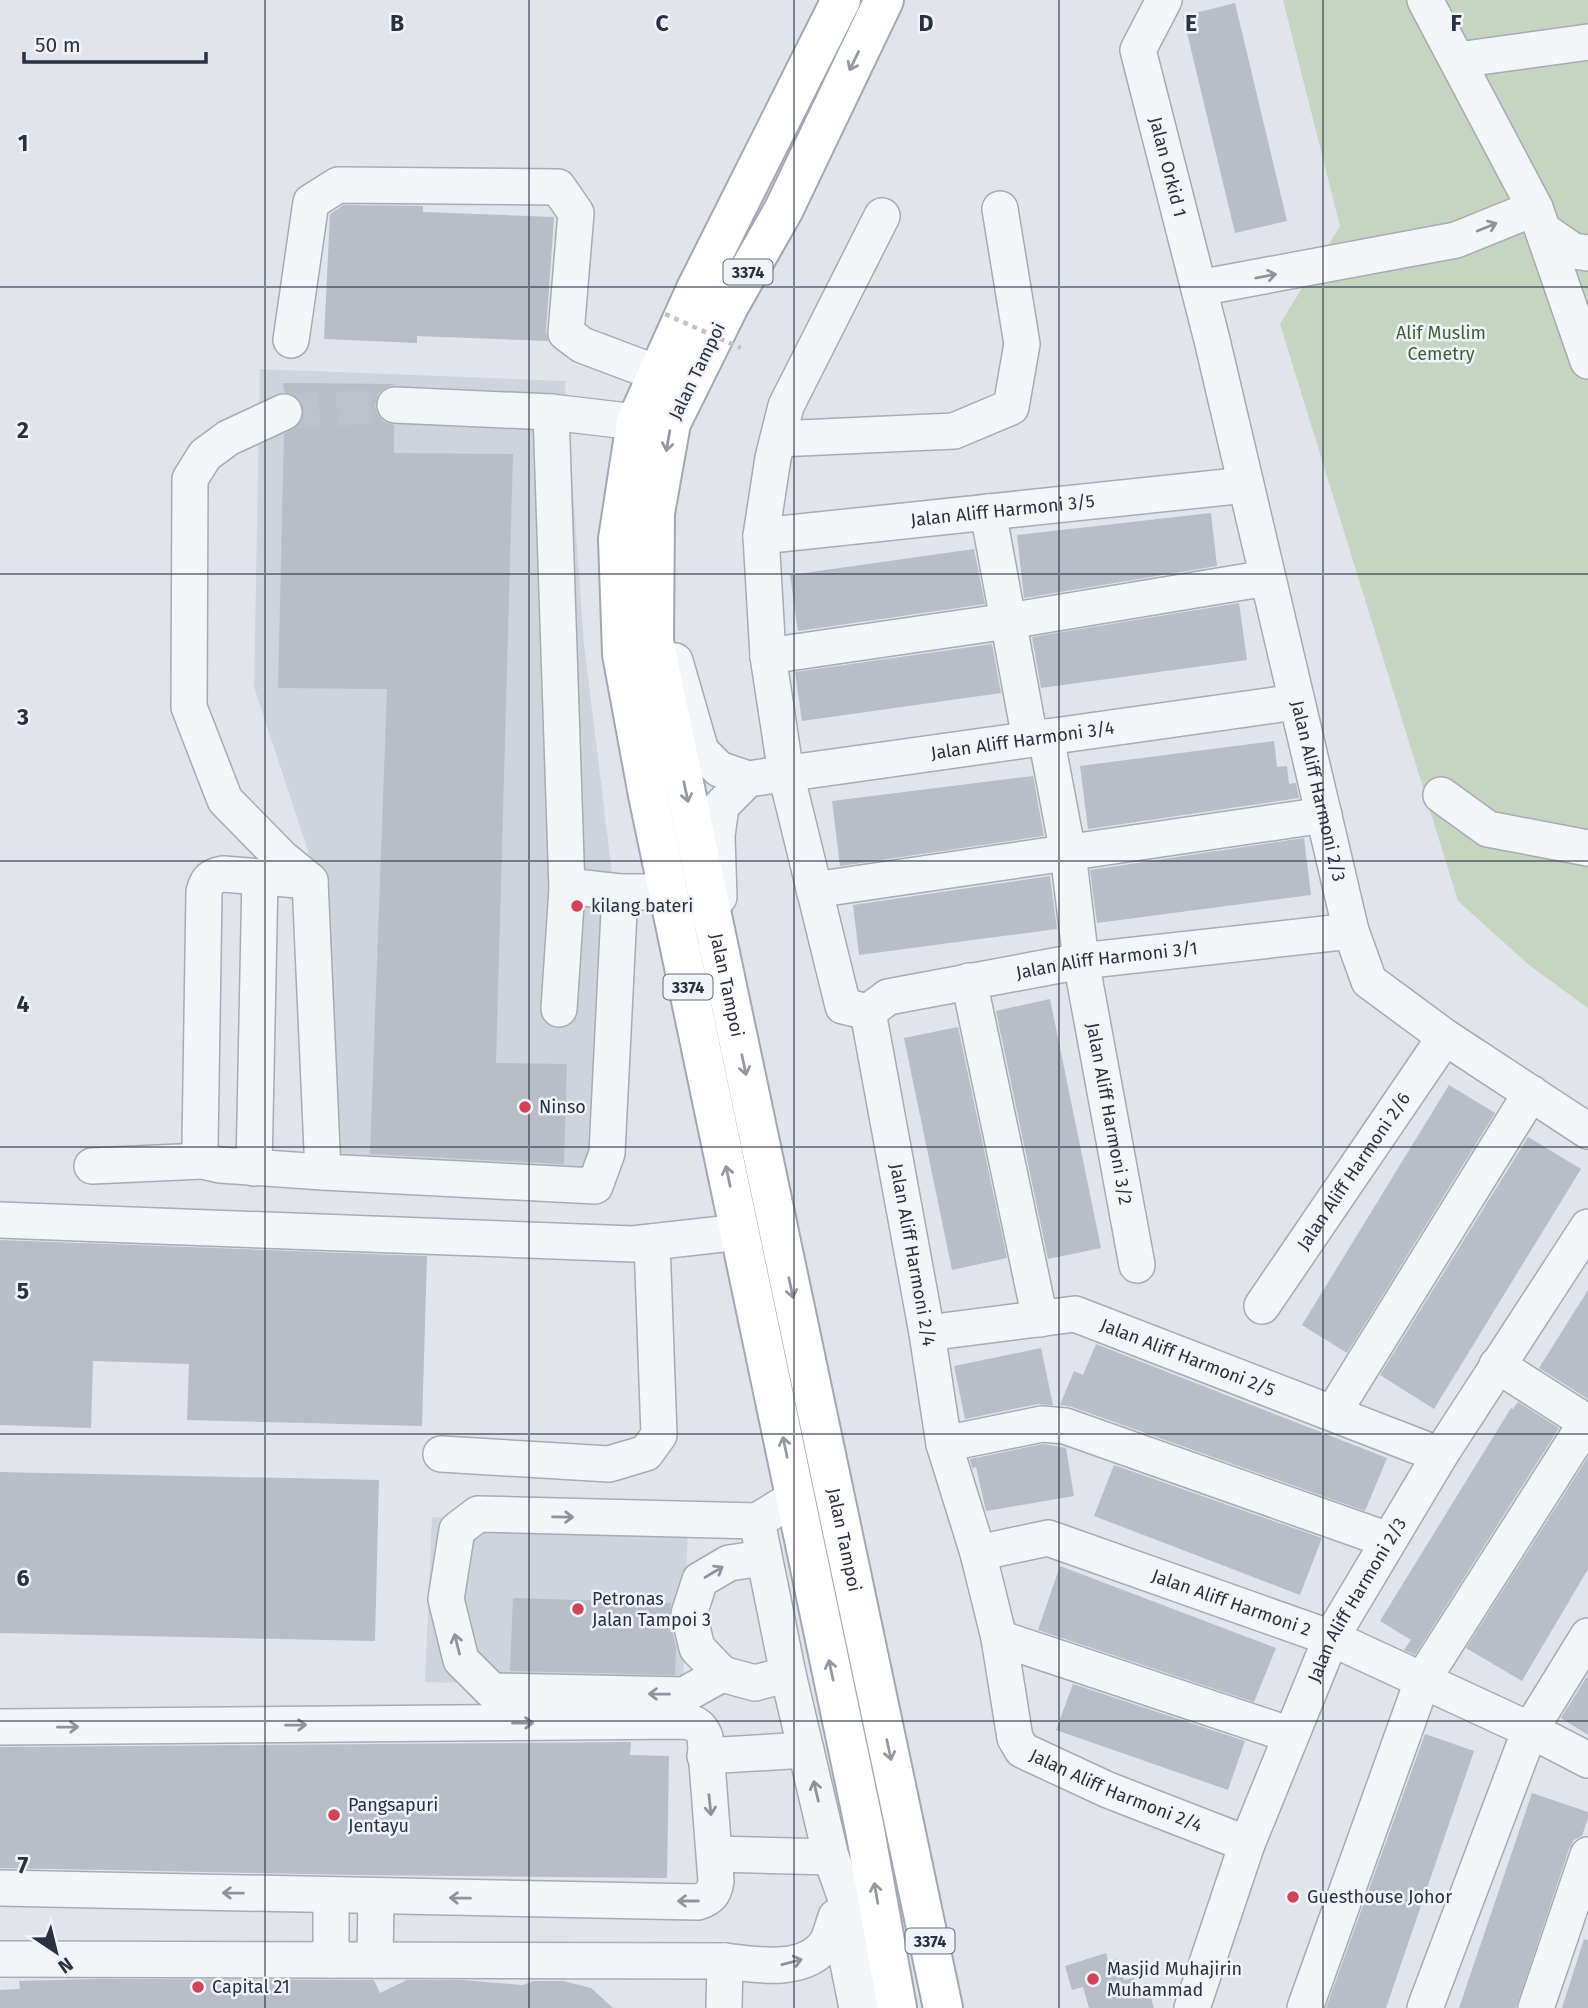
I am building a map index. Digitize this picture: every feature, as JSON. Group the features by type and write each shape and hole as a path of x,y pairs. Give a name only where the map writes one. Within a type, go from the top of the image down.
{"main road":[{"name":"Jalan Tampoi","path":"841,0 695,291 636,422 618,538 621,654 668,892 796,1496 897,2008"},
{"name":"Jalan Tampoi","path":"884,0 783,209 730,304 671,423 655,513 654,641 943,2008"}],"street":[{"name":"Jalan Orkid 1","path":"1164,0 1138,50 1212,340"},
{"path":"1425,0 1540,219 1588,361"},
{"path":"1458,60 1588,42"},
{"path":"292,340 311,202 338,185 558,187 576,213 566,333 582,345 659,374"},
{"path":"778,439 954,431 1011,407 1022,344 1000,209"},
{"path":"868,1012 842,1006 814,890 767,777 768,656 761,536 786,406 882,216"},
{"path":"1199,289 1456,240 1540,219"},
{"path":"1540,219 1573,251 1588,253"},
{"name":"Jalan Aliff Harmoni 2/3","path":"1212,340 1351,931 1368,981 1445,1037 1588,1131"},
{"path":"395,405 551,412 636,422"},
{"path":"284,412 228,438 205,455 190,479 189,707 225,800 282,858 310,881 323,1172"},
{"path":"551,412 567,889 559,1009"},
{"name":"Jalan Aliff Harmoni 3/5","path":"761,536 1246,485"},
{"name":"Jalan Aliff Harmoni 3/2","path":"988,512 1008,621 1068,853 1081,961 1137,1265"},
{"path":"654,555 677,674 701,751 719,769 767,777"},
{"path":"768,656 1008,621 1267,578"},
{"name":"Jalan Aliff Harmoni 3/4","path":"767,777 1296,702"},
{"path":"720,950 717,836 721,806 767,777"},
{"path":"1441,795 1488,828 1588,848"},
{"path":"814,890 1324,815"},
{"path":"202,1161 206,882 214,875 223,874 310,881"},
{"path":"254,1167 260,877"},
{"path":"567,889 584,887 620,892 668,892"},
{"path":"92,1166 202,1161 220,1165 323,1172 594,1186 607,1153 620,892"},
{"name":"Jalan Aliff Harmoni 3/1","path":"868,1012 888,997 1081,961 1351,931"},
{"path":"969,981 1040,1319"},
{"name":"Jalan Aliff Harmoni 2/4","path":"868,1012 927,1333 944,1444 978,1553 999,1639 1016,1738 1022,1750 1108,1790 1247,1844"},
{"name":"Jalan Aliff Harmoni 2/6","path":"1262,1306 1445,1037"},
{"path":"1333,1413 1531,1093"},
{"path":"0,1220 633,1244 740,1232"},
{"name":"Jalan Aliff Harmoni 2/3","path":"1192,2008 1247,1844 1331,1638 1440,1455 1588,1227"},
{"path":"441,1454 609,1464 646,1453 659,1435 652,1242"},
{"name":"Jalan Aliff Harmoni 2/5","path":"927,1333 1075,1314 1440,1455"},
{"path":"1305,2008 1423,1679 1588,1422 1497,1365"},
{"path":"944,1444 1042,1424 1065,1426 1388,1540"},
{"path":"722,1674 684,1695 492,1690 461,1660 446,1598 457,1530 478,1514 757,1521 796,1496"},
{"path":"757,1521 788,1674 831,1857 885,2008"},
{"name":"Jalan Aliff Harmoni 2","path":"978,1553 1048,1538 1331,1638 1423,1679 1588,1760"},
{"path":"763,1558 729,1563 700,1580 690,1614 697,1648 722,1674 755,1683 788,1674"},
{"path":"1425,2008 1530,1730 1588,1636"},
{"path":"999,1639 1291,1735"},
{"path":"0,1727 695,1723 702,1729 705,1737 715,1854 715,1891 708,1899 698,1902 0,1888"},
{"path":"705,1756 806,1750"},
{"path":"715,1854 831,1857"},
{"path":"1536,2008 1588,1855"},
{"path":"831,1857 832,1896 852,1973 857,2008"},
{"path":"331,1895 331,1960"},
{"path":"375,1960 376,1896"},
{"path":"0,1959 725,1961 773,1967 813,1956 827,1942 836,1917"},
{"path":"724,2008 725,1961"}],"path":[{"path":"665,314 741,348"}],"shaded area":[{"path":"260,369 565,381 584,644 615,898 590,1181 330,1167 316,875 254,687"},
{"path":"432,1517 688,1524 683,1688 425,1682"}],"green space":[{"name":"Alif Muslim Cemetry","path":"1283,0 1588,0 1588,1008 1529,965 1458,901 1280,324 1340,226"}],"building":[{"path":"1235,3 1287,221 1235,233 1183,16"},
{"path":"344,205 423,206 423,212 554,217 546,331 548,341 417,336 417,343 324,339 330,214"},
{"path":"283,383 395,384 378,394 375,405 377,414 384,422 394,425 394,453 513,454 496,1063 567,1064 564,1164 370,1154 387,689 278,688 284,434 300,424 304,413 302,403 296,396 284,392"},
{"path":"1211,513 1217,566 1024,598 1017,535"},
{"path":"974,549 985,604 798,631 790,575"},
{"path":"1239,603 1247,660 1041,688 1032,637"},
{"path":"992,644 1001,693 802,721 795,672"},
{"path":"1274,741 1277,767 1287,766 1289,784 1296,783 1299,798 1088,829 1080,766"},
{"path":"1033,776 1044,836 840,866 832,801"},
{"path":"1304,838 1311,895 1097,923 1090,870"},
{"path":"1050,876 1057,929 859,955 853,905"},
{"path":"1050,999 1101,1248 1048,1259 996,1011"},
{"path":"958,1027 1007,1258 952,1270 904,1038"},
{"path":"1449,1085 1495,1113 1347,1353 1302,1325"},
{"path":"1528,1137 1581,1169 1434,1409 1380,1375"},
{"path":"0,1240 427,1256 422,1426 187,1420 189,1364 93,1361 91,1428 0,1425"},
{"path":"1588,1290 1588,1399 1539,1368"},
{"path":"1096,1344 1387,1458 1365,1511 1060,1405 1074,1371 1083,1375"},
{"path":"1041,1348 1053,1405 1038,1404 965,1419 954,1366"},
{"path":"1518,1402 1559,1428 1415,1655 1404,1650 1411,1640 1380,1621 1511,1408"},
{"path":"1043,1444 1066,1448 1074,1496 986,1511 976,1467 972,1468 970,1459"},
{"path":"1588,1457 1588,1569 1522,1681 1466,1648"},
{"path":"1114,1465 1322,1538 1300,1595 1094,1516"},
{"path":"0,1472 379,1480 375,1641 0,1633"},
{"path":"1060,1566 1276,1648 1254,1702 1038,1630"},
{"path":"513,1598 671,1603 669,1618 676,1648 675,1675 510,1671"},
{"path":"1588,1675 1588,1735 1561,1718"},
{"path":"1073,1684 1245,1741 1228,1790 1056,1730"},
{"path":"1425,1734 1474,1751 1386,2008 1326,2008"},
{"name":"Pangsapuri Jentayu","path":"631,1742 630,1755 669,1756 667,1878 0,1868 0,1747"},
{"path":"1532,1793 1588,1812 1582,1836 1574,1840 1569,1849 1516,2008 1459,2008"},
{"path":"1584,1939 1588,1940 1588,2008 1562,2008"},
{"name":"Masjid Muhajirin Muhammad","path":"1106,1953 1108,1961 1118,1959 1124,1980 1134,1978 1136,1986 1147,1983 1154,2008 1089,2008 1083,1987 1072,1990 1065,1966"},
{"name":"Capital 21","path":"374,1980 380,1993 407,1980 462,1980 523,1985 534,1981 563,1981 591,1988 613,2008 0,2008 0,1990 20,1989 19,1981"}],"tunnel":[{"path":"284,412 395,405"}],"place":[{"name":"kilang bateri","path":"577,906"},
{"name":"Ninso","path":"525,1107"},
{"name":"Petronas Jalan Tampoi 3","path":"578,1609"},
{"name":"Pangsapuri Jentayu","path":"334,1815"},
{"name":"Guesthouse Johor","path":"1293,1897"},
{"name":"Masjid Muhajirin Muhammad","path":"1093,1979"},
{"name":"Capital 21","path":"198,1987"}]}
